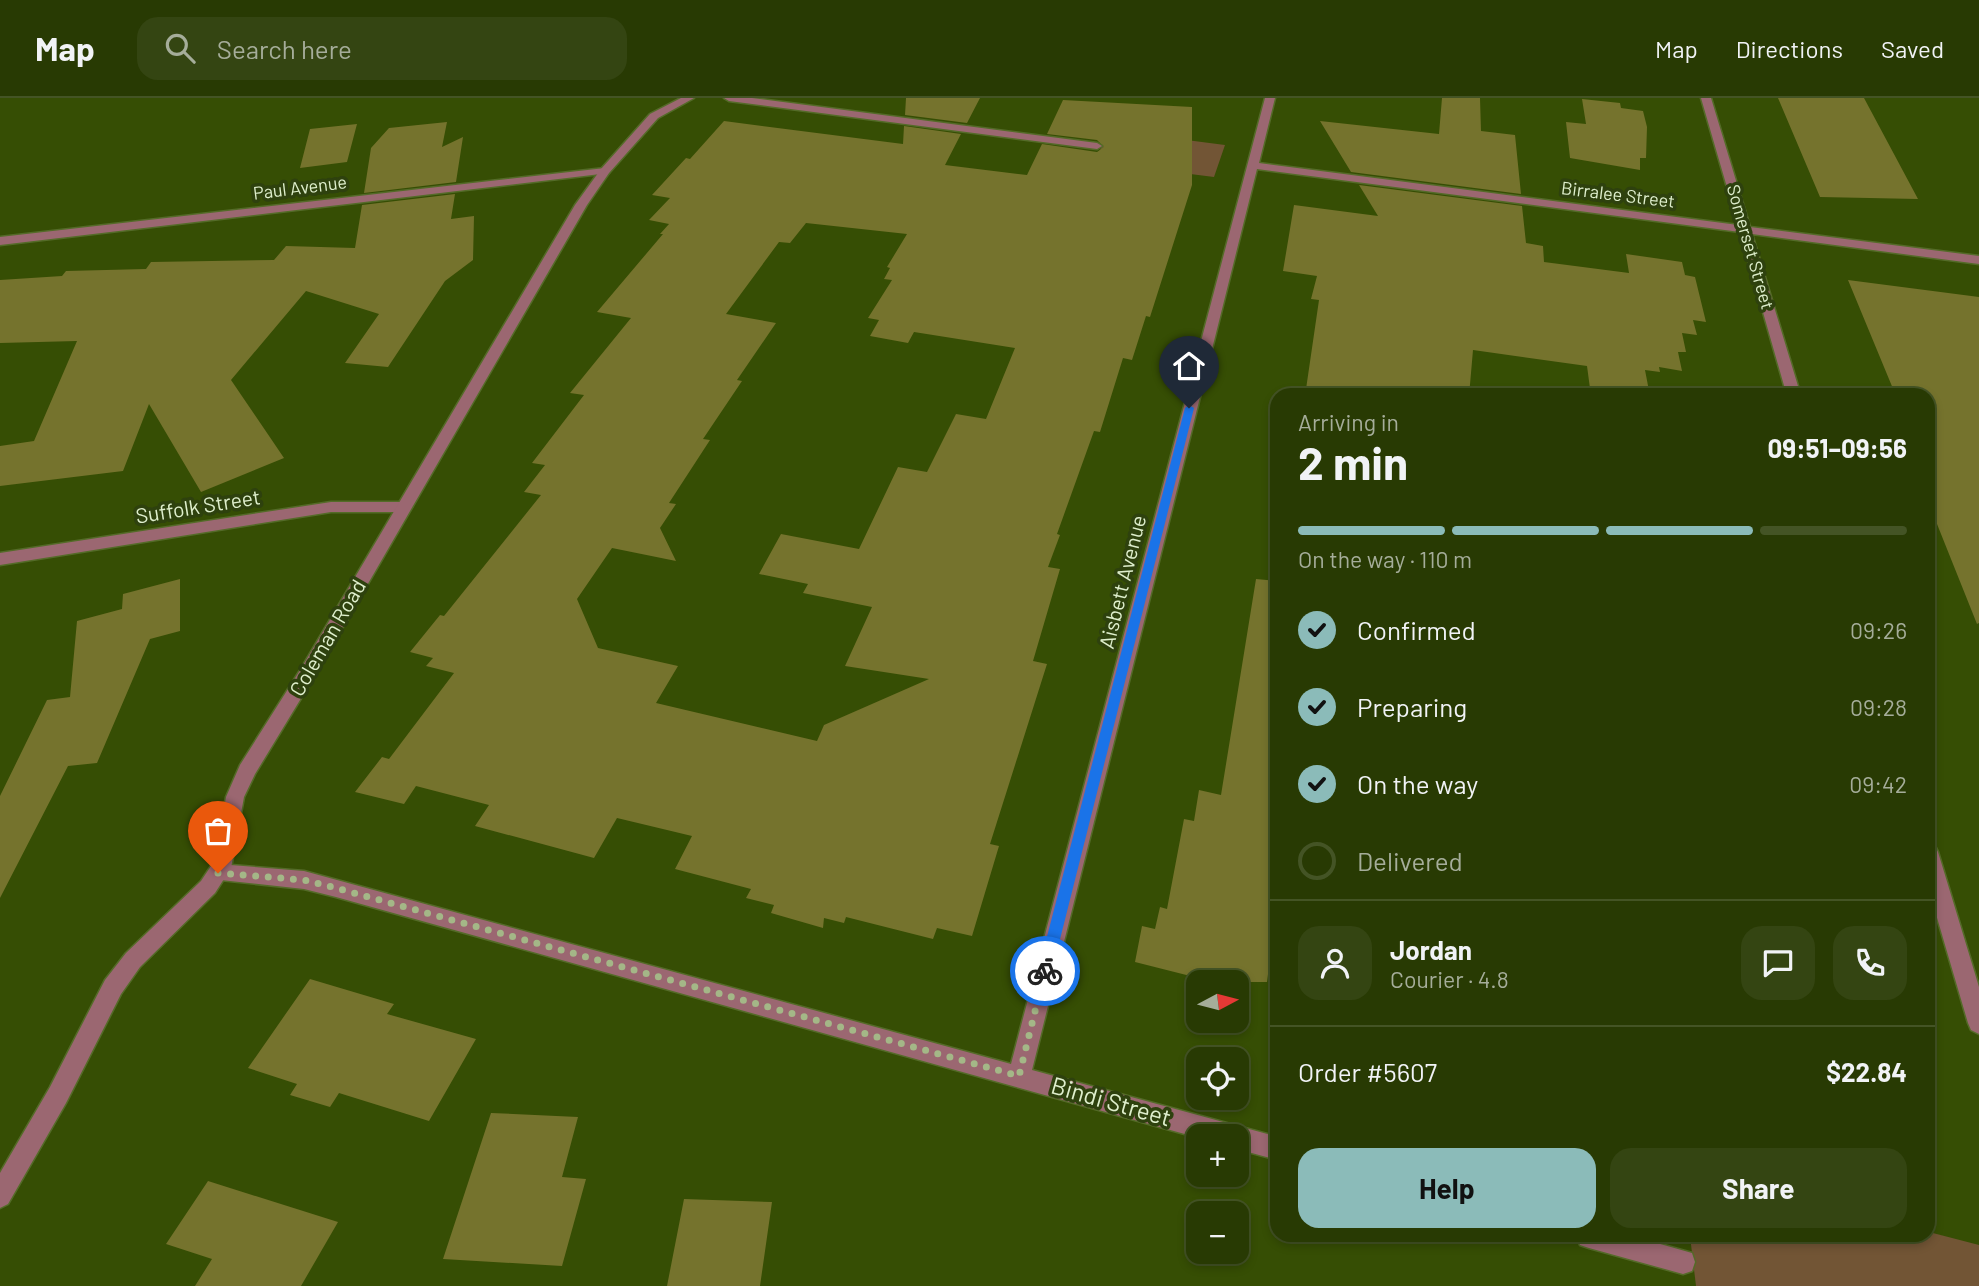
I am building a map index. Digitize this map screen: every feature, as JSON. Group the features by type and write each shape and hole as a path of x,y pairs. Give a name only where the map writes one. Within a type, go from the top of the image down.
{"street":[{"name":"Coleman Road","path":"0,1196 58,1094 113,987 133,960 165,926 197,898 218,873 227,852 235,797 247,770 285,711 581,205 605,171 654,116 689,98"},
{"path":"729,98 1097,146"},
{"name":"Aisbett Avenue","path":"1019,1076 1270,98"},
{"name":"Somerset Street","path":"1706,98 1792,388"},
{"name":"Birralee Street","path":"1252,165 1979,260"},
{"name":"Paul Avenue","path":"0,241 605,171"},
{"name":"Suffolk Street","path":"0,559 331,507 404,507"},
{"name":"Bindi Street","path":"218,873 304,880 336,888 1189,1124"},
{"path":"1935,875 1979,1023"},
{"path":"1249,1141 1270,1147"},
{"path":"1611,1242 1683,1262"}],"shaded area":[{"path":"1109,130 1225,145 1214,177 1095,162"},
{"path":"1935,1234 1979,1245 1979,1286 1696,1286 1691,1242 1935,1242"}],"building":[{"path":"906,98 980,98 967,123 905,115"},
{"path":"1442,98 1480,98 1481,131 1515,135 1521,194 1351,172 1320,121 1439,134"},
{"path":"1778,98 1864,98 1918,199 1820,197"},
{"path":"1582,99 1620,103 1621,108 1643,111 1647,127 1646,158 1640,158 1640,170 1570,158 1566,122 1586,124"},
{"path":"1063,100 1192,107 1192,185 1150,317 1146,316 1132,360 1123,358 1100,432 1094,431 1057,534 1060,535 1048,567 1060,569 1033,661 1047,664 990,844 999,846 972,936 937,928 933,939 846,917 844,923 824,918 823,928 771,913 774,905 746,898 751,889 675,869 692,836 617,818 594,858 475,826 489,805 416,786 404,804 355,792 382,757 389,759 454,673 426,666 433,658 410,652 440,615 444,616 541,495 524,492 545,465 532,463 584,395 570,393 631,318 597,312 669,224 649,220 670,198 652,195 686,158 690,159 724,121 903,144 904,126 961,134 945,165 1027,175 1042,144 1097,152 1104,147 1097,140 1047,134","holes":["806,223 907,234 887,267 890,268 884,279 892,280 868,318 879,320 870,336 908,343 914,332 1015,348 986,419 956,414 927,472 898,467 859,549 781,534 759,574 808,584 803,593 872,607 845,666 929,679 824,725 817,741 656,703 678,666 598,648 577,599 612,548 676,561 660,528 676,504 669,503 710,440 703,439 742,381 737,380 776,323 726,314 779,242 790,243"]},
{"path":"447,122 442,147 463,137 456,182 364,193 371,148 389,128"},
{"path":"357,124 347,162 300,168 310,129"},
{"path":"1359,185 1522,206 1526,243 1543,246 1544,262 1629,273 1626,254 1682,262 1685,275 1695,277 1706,322 1693,320 1697,335 1682,333 1686,352 1678,352 1682,371 1659,367 1660,372 1645,370 1648,388 1590,388 1587,366 1473,350 1470,388 1306,388 1319,300 1311,299 1317,276 1283,271 1294,205 1378,216"},
{"path":"455,194 451,219 474,216 473,260 445,281 388,367 345,363 379,314 306,291 231,380 284,458 201,492 149,404 123,471 0,486 0,446 34,441 77,341 0,343 0,280 62,276 66,271 146,269 151,262 274,260 286,246 355,248 362,205"},
{"path":"1848,280 1979,297 1977,624 1935,524 1935,388 1893,388"},
{"path":"180,579 180,631 150,639 97,763 68,766 0,898 0,796 47,700 70,697 77,621 122,609 123,594"},
{"path":"1256,579 1270,580 1270,959 1267,982 1250,982 1250,970 1186,970 1186,975 1135,962 1142,926 1155,929 1160,907 1167,909 1184,819 1194,821 1199,790 1221,795"},
{"path":"310,979 394,1004 387,1014 476,1039 429,1121 339,1093 330,1107 290,1095 297,1084 248,1068"},
{"path":"491,1113 578,1117 562,1177 586,1179 562,1266 443,1259"},
{"path":"208,1181 338,1222 301,1286 195,1286 212,1259 166,1244"},
{"path":"684,1199 772,1202 760,1286 667,1286"}],"way so far":[{"path":"218,873 304,880 336,888 1019,1076 1045,971"}],"route":[{"path":"1045,971 1189,408"}]}
